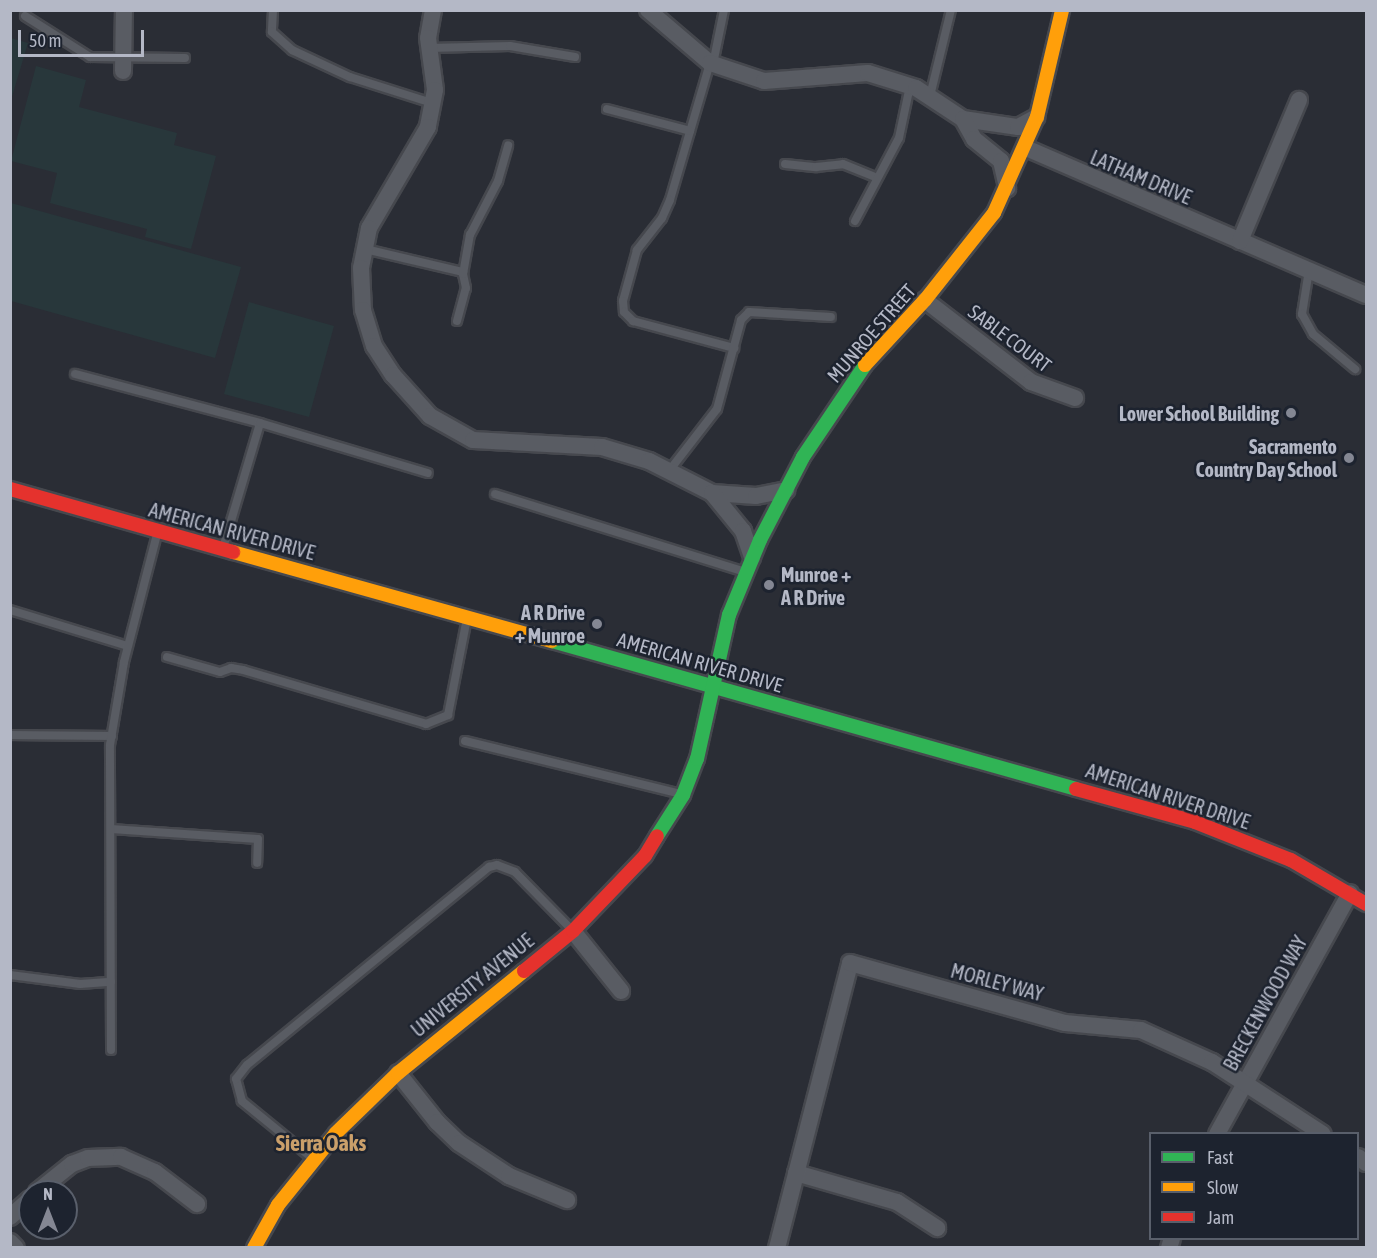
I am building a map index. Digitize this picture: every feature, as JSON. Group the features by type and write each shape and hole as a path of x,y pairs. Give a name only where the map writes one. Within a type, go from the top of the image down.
{"street":[{"path":"123,64 124,10"},
{"path":"433,10 429,48 435,90 428,127 369,228 361,268 363,310 374,346 393,375 430,416 472,440 602,447 669,471 712,493 756,496 786,490"},
{"path":"648,10 711,64 764,81 868,73 910,86 930,96 963,119 974,138 1001,161 1007,189"},
{"name":"MUNROE STREET","path":"712,686 729,615 749,565 786,490 856,375 925,300 975,240 1007,189 1037,117 1062,10"},
{"path":"1240,242 1299,100"},
{"path":"963,119 1018,127 1037,117"},
{"name":"LATHAM DRIVE","path":"1026,148 1366,295"},
{"name":"SABLE COURT","path":"925,300 1031,382 1075,398"},
{"name":"AMERICAN RIVER DRIVE","path":"10,489 1195,822 1291,860 1366,904"},
{"path":"712,493 743,531 749,565"},
{"name":"UNIVERSITY AVENUE","path":"254,1248 278,1205 313,1159 398,1073 573,931 645,856 683,795 704,734 712,686"},
{"name":"BRECKENWOOD WAY","path":"1218,1132 1350,893"},
{"path":"573,931 621,991"},
{"name":"MORLEY WAY","path":"777,1248 850,963 1065,1023 1141,1030 1202,1057 1245,1082 1320,1132"},
{"path":"398,1073 459,1143 509,1176 567,1200"},
{"path":"52,1180 72,1164 113,1157 141,1164 197,1204"},
{"path":"796,1173 897,1202 937,1228"},
{"path":"10,1242 16,1248"}],"lane":[{"path":"273,10 272,33 292,50 350,77 432,103"},
{"path":"724,10 711,64 670,200 662,218 637,250 623,301 624,312 633,321 734,348"},
{"path":"930,96 951,10"},
{"path":"25,16 90,57 123,64 185,58"},
{"path":"429,48 510,46 575,57"},
{"path":"855,221 898,138 910,86"},
{"path":"607,109 690,131"},
{"path":"457,321 466,288 463,272 470,235 498,181 508,145"},
{"path":"785,164 816,167 843,164 877,178"},
{"path":"365,249 463,272"},
{"path":"1309,270 1302,314 1313,334 1355,369"},
{"path":"669,471 717,409 741,320 749,312 831,317"},
{"path":"75,374 260,423 428,473"},
{"path":"223,548 260,423"},
{"path":"495,494 749,565"},
{"path":"111,1050 112,736 128,646 158,530"},
{"path":"10,610 128,646"},
{"path":"167,657 220,672 231,668 243,670 426,724 448,715 468,616"},
{"path":"10,735 112,736"},
{"path":"465,741 683,795"},
{"path":"111,830 258,839 257,863"},
{"path":"313,1159 242,1101 236,1079 247,1065 489,867 497,865 515,872 573,931"},
{"path":"10,975 80,984 111,982"}],"shaded area":[{"path":"10,38 28,43 11,100"},
{"path":"36,66 86,80 79,107 177,133 174,145 216,156 191,249 145,237 147,229 50,203 57,173 11,161"},
{"path":"11,203 241,267 215,358 11,301"},
{"path":"249,302 334,326 309,417 224,394"}],"traffic: fast":[{"path":"657,836 683,795 697,759 729,615 760,540 803,457 865,365"},
{"path":"552,641 1076,789"}],"traffic: slow":[{"path":"865,365 925,300 994,213 1037,117 1062,10"},
{"path":"233,552 552,641"},
{"path":"254,1248 278,1205 336,1133 398,1073 524,971"}],"traffic: jam":[{"path":"10,489 233,552"},
{"path":"1076,789 1195,822 1291,860 1366,904"},
{"path":"524,971 573,931 645,856 657,836"}],"place":[{"name":"Lower School Building","path":"1291,413"},
{"name":"Sacramento Country Day School","path":"1349,458"},
{"name":"Munroe + A R Drive","path":"769,585"},
{"name":"A R Drive + Munroe","path":"597,624"}],"district":[{"name":"Sierra Oaks","path":"321,1144"}]}
